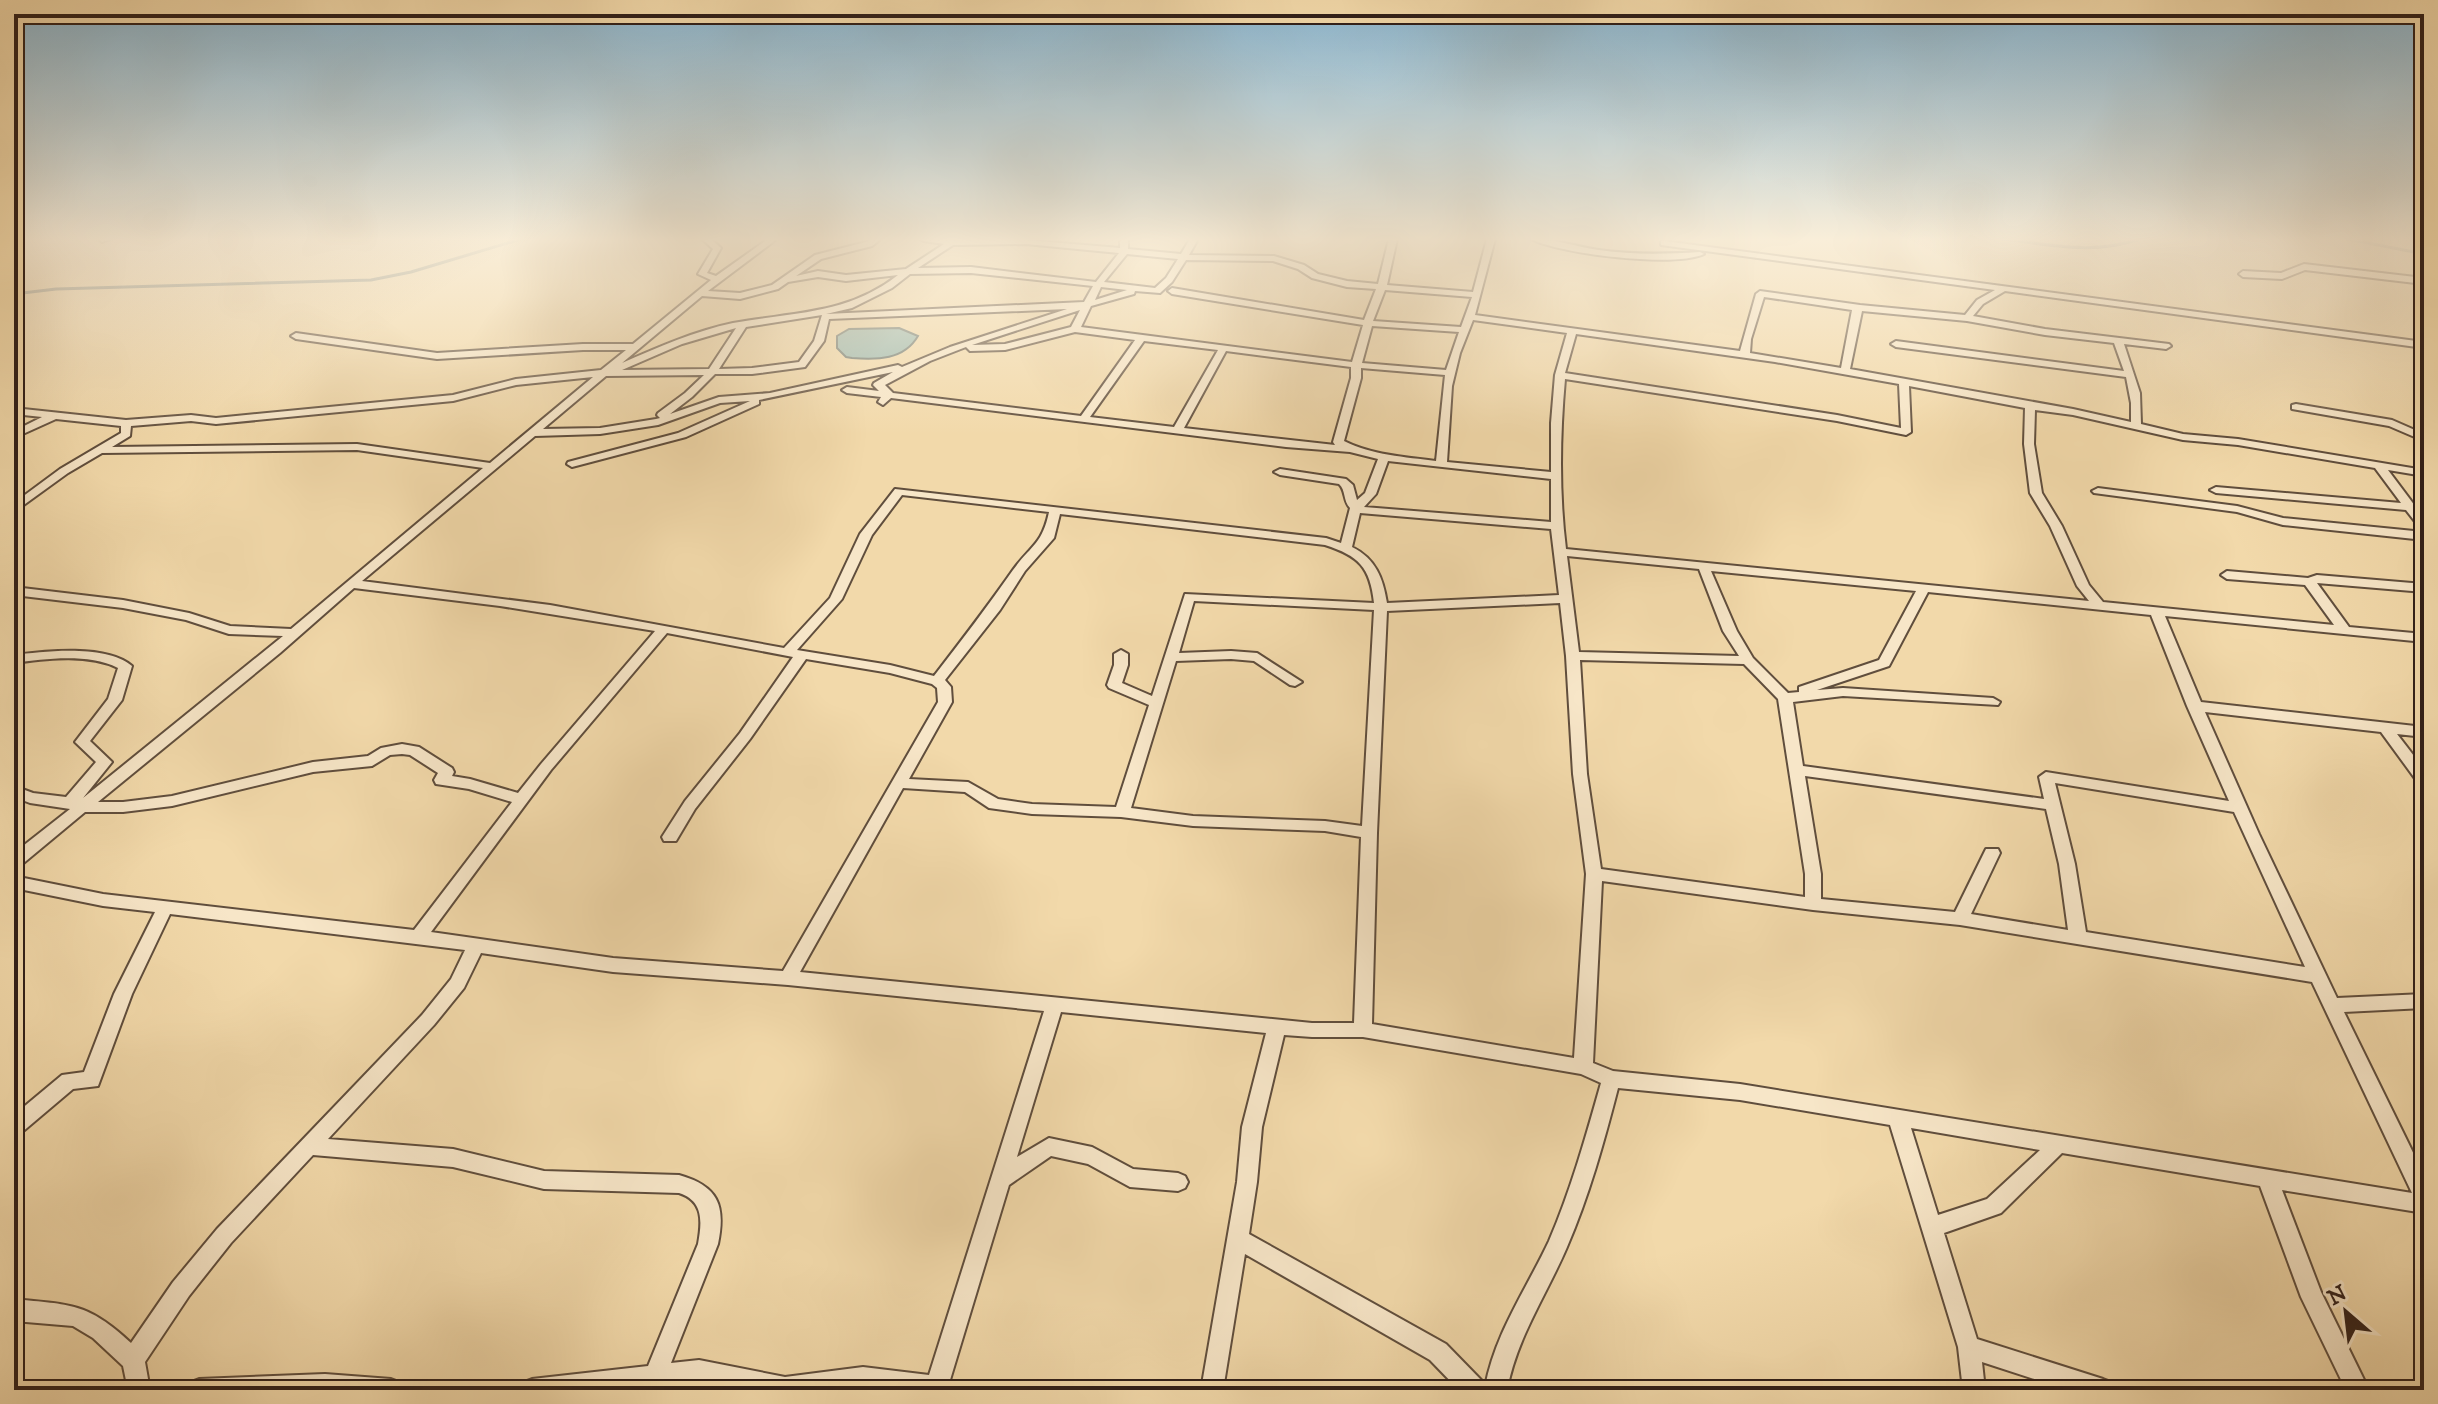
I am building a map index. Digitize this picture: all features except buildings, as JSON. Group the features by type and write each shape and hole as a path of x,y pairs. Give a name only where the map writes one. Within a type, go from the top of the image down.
{"street":[{"path":"14,862 75,805 295,633 687,305"},
{"path":"603,373 641,361 679,342 743,325 804,317 852,305"},
{"path":"804,317 1086,305"},
{"path":"1075,329 1086,305"},
{"path":"530,433 600,431 649,423 719,400 770,396 907,366 1005,330 1086,305"},
{"path":"1255,305 1368,323 1464,330"},
{"path":"1348,449 1338,442 1338,437 1374,305"},
{"path":"1441,464 1450,373 1473,305"},
{"path":"1745,355 1744,337 1755,322 1758,305"},
{"path":"1835,305 1967,318 2166,346"},
{"path":"1967,318 1978,305"},
{"path":"2120,305 2424,345"},
{"path":"1845,372 1856,311 1860,308"},
{"path":"14,411 59,413 126,423 191,418 216,421 453,398 516,382 603,373 716,371 802,365 819,341 825,317"},
{"path":"1469,317 1745,355 2020,402 2183,437 2238,442 2424,473"},
{"path":"649,423 691,394 716,371 743,325"},
{"path":"957,349 1005,347 1075,329 1356,365 1450,373"},
{"path":"1572,332 1560,375 1556,423 1557,526 1573,656 1580,774 1594,874 1583,1067"},
{"path":"296,336 437,356 634,347"},
{"path":"1084,419 1097,394 1120,370 1141,338"},
{"path":"2118,341 2131,375 2138,410 2136,425"},
{"path":"1896,344 2131,375"},
{"path":"1178,429 1224,347"},
{"path":"886,398 878,385 907,366"},
{"path":"1560,375 1837,418 1906,432 1904,383"},
{"path":"847,390 886,398 1178,429 1557,476"},
{"path":"572,464 682,435 770,396"},
{"path":"2030,406 2029,444 2036,493 2056,526 2083,586 2099,605"},
{"path":"2296,407 2392,423 2424,438"},
{"path":"14,435 59,413"},
{"path":"14,509 64,471 126,434 126,423"},
{"path":"103,450 357,447 491,466"},
{"path":"1355,508 1370,494 1384,456"},
{"path":"2380,467 2424,526"},
{"path":"1280,472 1342,481 1347,485 1355,508 1346,547"},
{"path":"2216,490 2409,507"},
{"path":"670,837 690,805 745,736 794,654 836,599 866,534 899,491 1153,519 1346,547 1360,555 1371,568 1379,583 1381,607 1363,1030"},
{"path":"2098,491 2237,509 2283,521 2424,536"},
{"path":"1355,508 1420,517 1557,526"},
{"path":"937,681 995,607 1020,569 1050,535 1055,509"},
{"path":"1562,552 2424,638"},
{"path":"1703,565 1721,614 1748,660 1785,698 1813,874 1813,904"},
{"path":"2227,575 2424,588"},
{"path":"2309,582 2344,629"},
{"path":"351,584 510,602 848,661 937,681 944,687 945,702 788,978"},
{"path":"1785,698 1884,663 1923,590"},
{"path":"14,591 123,604 189,617 229,630 295,633"},
{"path":"1121,812 1173,657 1189,597 1381,607 1564,599"},
{"path":"2157,613 2194,706 2424,1196"},
{"path":"418,937 583,721 664,629"},
{"path":"1121,654 1121,665 1114,685 1157,703"},
{"path":"14,659 33,656 105,658 125,666 122,686 115,700 82,742 105,762 75,805"},
{"path":"1573,656 1748,660"},
{"path":"1173,657 1257,657 1295,682"},
{"path":"1785,698 1843,692 1993,702"},
{"path":"2194,706 2424,732"},
{"path":"2385,727 2424,780"},
{"path":"14,791 30,798 75,805 123,807 172,801 313,767 372,761 386,751 402,749 414,750 447,772 441,780 470,784 523,800"},
{"path":"1796,770 2052,805"},
{"path":"2078,938 2067,864 2046,777 2241,808"},
{"path":"898,783 968,787 994,804 1020,807 1121,812 1193,821 1325,826 1369,833"},
{"path":"1960,919 1992,853"},
{"path":"1594,874 1813,904 1960,919 2320,976"},
{"path":"14,882 103,900 418,937 613,965 788,978 1277,1026 1363,1030 1583,1067 1611,1079 1740,1092 2424,1204"},
{"path":"14,1127 69,1081 91,1080 123,994 165,908"},
{"path":"133,1360 181,1289 224,1236 428,1020 458,983 475,947"},
{"path":"2334,1005 2424,1001"},
{"path":"532,1390 609,1379 652,1383 699,1371 785,1388 863,1378 936,1388 1054,1006"},
{"path":"1212,1390 1238,1239 1252,1127 1277,1026"},
{"path":"1496,1390 1504,1351 1517,1316 1538,1286 1580,1191 1611,1079"},
{"path":"1898,1118 1969,1347 1974,1390"},
{"path":"1932,1227 1994,1206 2059,1144"},
{"path":"311,1146 453,1158 544,1180 696,1187 705,1198 714,1220 708,1244 652,1383"},
{"path":"999,1181 1049,1147 1092,1156 1130,1178 1178,1182"},
{"path":"2267,1178 2312,1297 2358,1390"},
{"path":"1238,1239 1438,1352 1475,1390"},
{"path":"14,1310 75,1316 101,1330 133,1360 139,1390"},
{"path":"1969,1347 2103,1390"},
{"path":"199,1390 325,1385 391,1390"}],"water":[{"path":"899,328 918,336 905,350 889,357 846,357 837,348 837,336 849,329"}]}
